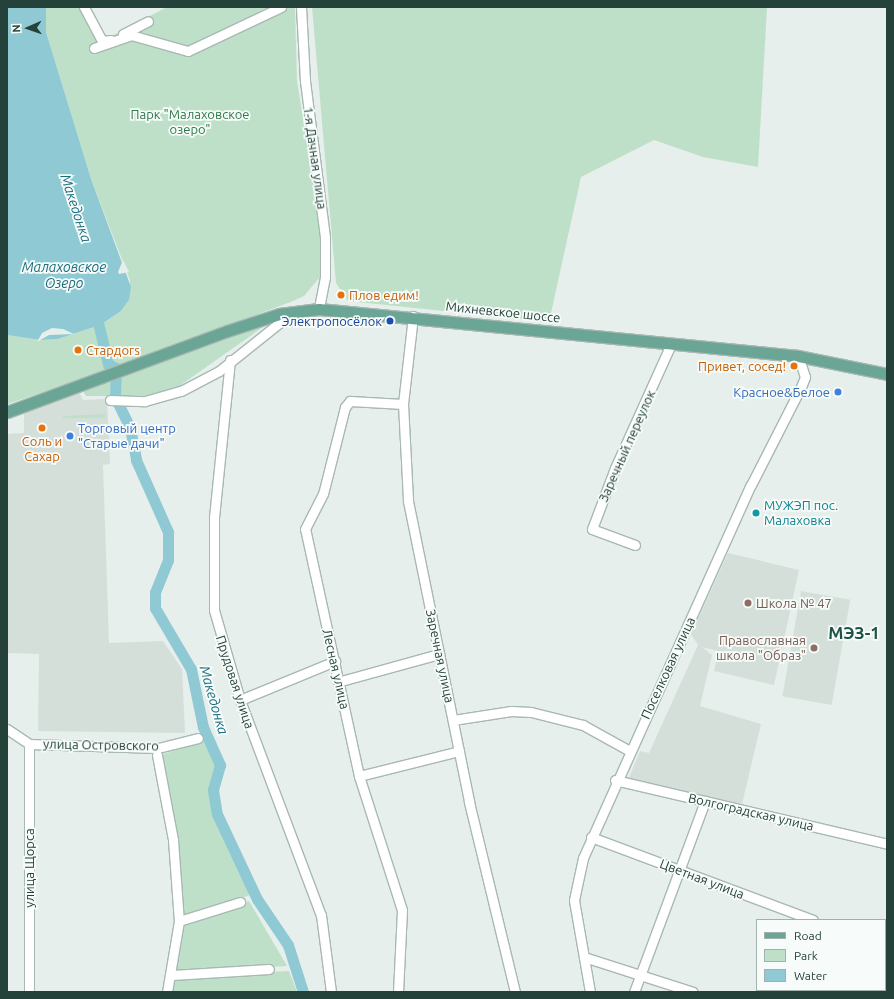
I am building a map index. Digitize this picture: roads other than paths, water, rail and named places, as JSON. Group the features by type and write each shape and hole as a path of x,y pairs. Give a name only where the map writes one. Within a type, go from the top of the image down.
{"main road":[{"name":"Михневское шоссе","path":"7,412 226,331 294,311 319,309 413,316 798,356 887,374"}],"street":[{"path":"84,7 102,41 108,42 148,21"},
{"path":"94,48 131,35 188,51 281,7"},
{"name":"1-я Дачная улица","path":"301,7 305,81 324,237 325,277 319,309"},
{"path":"110,400 145,400 181,391 219,371 230,360 294,311"},
{"name":"Заречная улица","path":"413,316 403,404 408,501 459,751 515,992"},
{"name":"Заречный переулок","path":"635,545 592,529 615,468 671,344"},
{"name":"Поселковая улица","path":"590,992 574,900 591,837 615,780 630,751 751,485 801,387 804,377 798,356"},
{"name":"Прудовая улица","path":"230,360 218,460 213,594 223,648 240,700 321,915 330,992"},
{"name":"Лесная улица","path":"398,992 402,910 358,776 341,681 335,661 306,529 323,494 345,407 350,401 403,404"},
{"path":"341,681 439,654"},
{"path":"240,700 335,661"},
{"path":"453,720 511,711 531,712 583,725 630,751"},
{"name":"улица Островского","path":"7,729 29,744 158,748 198,738"},
{"name":"улица Щорса","path":"29,744 29,992"},
{"path":"358,776 459,751"},
{"path":"157,755 173,840 179,921 172,975 167,992"},
{"name":"Волгоградская улица","path":"615,780 887,844"},
{"path":"634,992 642,976 705,801"},
{"name":"Цветная улица","path":"591,837 810,919"},
{"path":"179,921 240,902"},
{"path":"584,957 693,992"},
{"path":"172,975 269,969"}],"water":[{"name":"Малаховское Озеро","path":"7,7 46,7 46,32 91,179 131,287 129,300 121,311 100,325 58,339 41,340 7,335"}],"waterway":[{"name":"Македонка","path":"95,310 108,364 116,368 115,397 130,428 136,460 168,532 168,560 155,593 155,608 191,669 203,727 220,765 213,790 217,814 257,899 288,945 303,992"}],"place":[{"name":"Плов едим!","path":"341,295"},
{"name":"Электропосёлок","path":"390,321"},
{"name":"Стардогs","path":"78,350"},
{"name":"Привет, сосед!","path":"794,366"},
{"name":"Красное&Белое","path":"838,392"},
{"name":"Соль и Сахар","path":"42,428"},
{"name":"Торговый центр \"Старые дачи\"","path":"70,436"},
{"name":"МУЖЭП пос. Малаховка","path":"756,513"},
{"name":"Школа № 47","path":"748,603"},
{"name":"Православная школа \"Образ\"","path":"814,648"}],"district":[{"name":"МЭЗ-1","path":"854,633"}],"park label":[{"name":"Парк \"Малаховское озеро\"","path":"190,122"}]}
